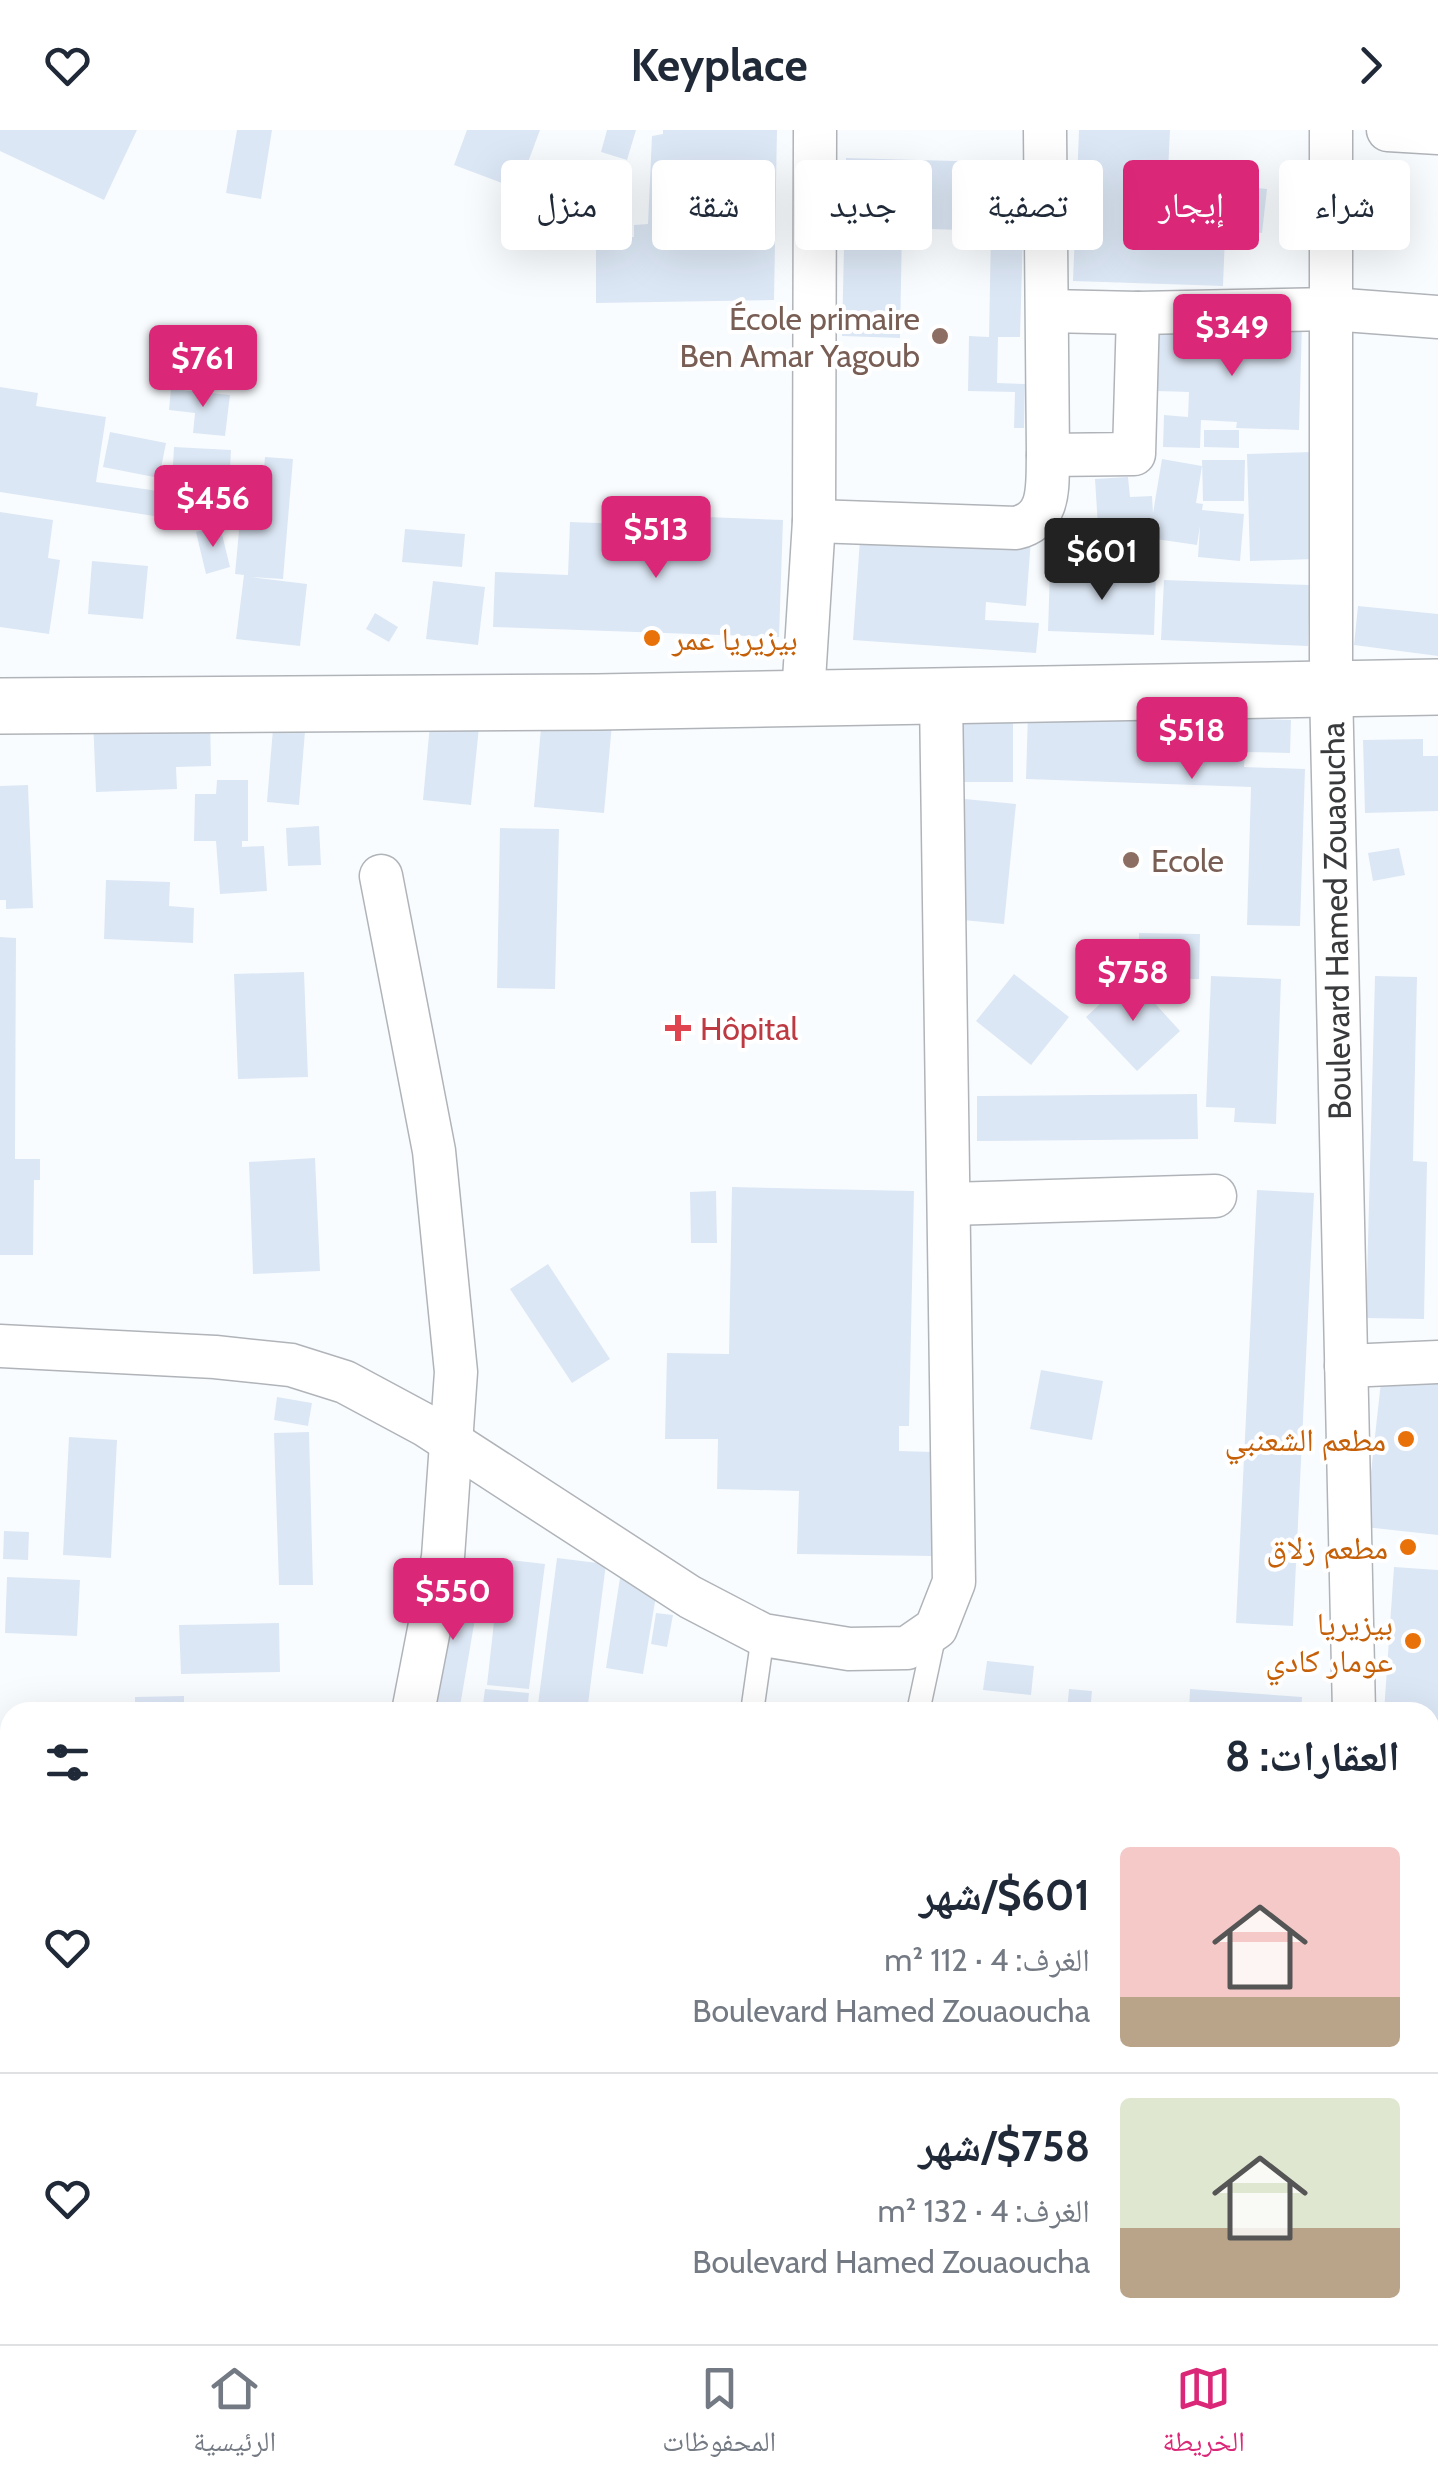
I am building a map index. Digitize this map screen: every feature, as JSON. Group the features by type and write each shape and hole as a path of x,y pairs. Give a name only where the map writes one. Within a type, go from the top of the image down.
{"main road":[{"path":"0,706 597,702 1438,687"}],"street":[{"path":"803,696 814,522 814,130"},
{"path":"814,522 1006,528 1033,522 1045,506 1045,130"},
{"name":"Boulevard Hamed Zouaoucha","path":"1331,130 1331,687 1354,1702"},
{"path":"1048,310 1138,313 1331,309 1438,316"},
{"path":"1048,455 1134,454 1138,313"},
{"path":"0,1346 215,1357 291,1365 345,1382 452,1442 690,1598 763,1635 849,1649 907,1648 936,1628 954,1582 941,697"},
{"path":"381,876 434,1151 450,1281 456,1372 443,1556 415,1702"},
{"path":"949,1204 1214,1196"},
{"path":"1346,1366 1438,1362"}],"lane":[{"path":"920,1702 936,1628"},
{"path":"753,1702 763,1635"}],"building":[{"path":"0,130 137,130 104,200 0,151"},
{"path":"237,130 272,130 261,199 226,193"},
{"path":"467,130 540,130 529,160 501,160 501,183 454,165"},
{"path":"607,130 636,130 627,160 601,152"},
{"path":"663,130 777,130 775,243 775,160 652,160 652,250 775,250 774,300 596,303 596,250 632,250 634,225 648,224 652,136 663,134"},
{"path":"1079,130 1170,130 1169,160 1123,160 1123,250 1224,250 1223,286 1073,281 1074,250 1103,250 1103,160 1078,160"},
{"path":"846,158 918,160 846,160"},
{"path":"932,160 952,161 952,230 932,229"},
{"path":"1259,188 1267,189 1262,233 1259,233"},
{"path":"844,250 902,250 900,338 842,336"},
{"path":"991,250 1022,250 1020,337 998,337 997,383 1025,384 1024,428 1014,428 1015,392 968,391 969,336 989,337"},
{"path":"1233,321 1302,324 1299,430 1236,428 1237,422 1201,420 1200,448 1163,447 1164,415 1188,417 1189,392 1156,391 1158,334 1232,336"},
{"path":"0,387 38,393 36,406 106,417 96,482 158,491 154,516 0,492"},
{"path":"171,389 230,395 225,436 193,433 195,413 169,410"},
{"path":"1204,430 1239,430 1239,448 1204,447"},
{"path":"110,432 166,443 159,478 103,467"},
{"path":"174,447 231,450 230,468 173,465"},
{"path":"1312,452 1315,559 1250,561 1247,454"},
{"path":"265,457 293,459 283,579 249,577 307,584 300,646 236,639 244,575 235,574 240,520 259,522"},
{"path":"1162,459 1202,466 1196,503 1203,504 1202,510 1244,514 1240,561 1198,557 1200,526 1197,545 1149,538 1151,525 1102,527 1137,531 1135,551 1084,547 1086,526 1098,527 1095,479 1128,477 1130,497 1152,496 1153,513"},
{"path":"1202,460 1245,460 1244,501 1203,501"},
{"path":"177,480 229,481 229,524 177,523"},
{"path":"0,512 53,520 48,558 60,560 49,634 0,627"},
{"path":"682,516 783,520 779,637 493,627 495,572 568,575 570,522 682,526"},
{"path":"220,526 230,567 206,574 196,532"},
{"path":"405,529 465,534 462,567 402,562"},
{"path":"1002,538 1031,539 1026,606 986,602 985,620 1039,623 1036,653 853,640 860,539 1001,549"},
{"path":"92,561 148,566 143,619 88,614"},
{"path":"1050,570 1156,574 1154,635 1048,631"},
{"path":"1164,580 1310,585 1308,646 1161,640"},
{"path":"433,581 485,587 478,645 426,639"},
{"path":"1358,606 1438,614 1438,656 1354,645"},
{"path":"375,613 398,627 389,642 366,629"},
{"path":"432,703 481,708 471,805 423,800"},
{"path":"275,704 307,707 299,805 267,802"},
{"path":"960,709 1013,709 1013,782 960,782"},
{"path":"1028,712 1291,720 1290,753 1245,752 1244,767 1305,769 1300,926 1247,925 1251,787 1026,779"},
{"path":"210,715 211,766 176,767 177,789 96,792 93,719"},
{"path":"542,717 612,724 604,813 534,807"},
{"path":"1423,739 1423,756 1438,756 1438,811 1365,813 1363,740"},
{"path":"217,780 248,780 248,841 242,841 242,847 264,846 267,891 220,894 216,841 194,841 195,794 216,794"},
{"path":"28,785 33,908 6,909 6,900 0,900 0,786"},
{"path":"965,799 1016,804 1004,924 953,919"},
{"path":"319,826 321,865 288,866 286,828"},
{"path":"500,828 559,829 555,989 497,988"},
{"path":"1399,848 1405,875 1373,881 1368,853"},
{"path":"106,880 170,882 169,906 194,908 193,943 104,939"},
{"path":"1139,933 1200,934 1199,979 1139,978"},
{"path":"0,937 16,938 15,1159 40,1159 40,1180 34,1180 33,1255 0,1255"},
{"path":"304,972 308,1077 238,1079 234,974"},
{"path":"1014,974 1069,1017 1031,1065 976,1021"},
{"path":"1130,976 1180,1031 1137,1071 1086,1017"},
{"path":"1211,976 1281,979 1276,1124 1234,1122 1235,1108 1206,1107"},
{"path":"1375,976 1417,977 1413,1161 1427,1162 1424,1319 1366,1318"},
{"path":"1197,1094 1198,1139 977,1141 977,1096"},
{"path":"315,1158 320,1271 253,1274 249,1162"},
{"path":"732,1187 914,1191 909,1426 899,1426 899,1451 933,1452 931,1556 797,1554 799,1491 717,1489 718,1439 665,1439 667,1353 729,1354"},
{"path":"1257,1190 1314,1193 1293,1626 1236,1623"},
{"path":"716,1191 717,1243 691,1243 690,1192"},
{"path":"548,1264 610,1359 572,1383 510,1289"},
{"name":"مطعم الشعنبي","path":"1385,1345 1438,1351 1438,1535 1365,1527"},
{"path":"1041,1370 1103,1381 1092,1440 1030,1429"},
{"path":"277,1397 312,1403 308,1426 274,1420"},
{"path":"309,1432 313,1585 279,1585 274,1433"},
{"path":"69,1437 117,1440 111,1558 63,1555"},
{"path":"4,1531 29,1532 28,1560 3,1559"},
{"path":"557,1558 606,1564 588,1702 538,1702"},
{"path":"501,1559 545,1564 529,1689 487,1685"},
{"name":"بيزيريا عومار كادي","path":"1394,1567 1438,1570 1438,1702 1385,1702"},
{"path":"447,1572 482,1578 461,1702 425,1702"},
{"path":"7,1577 80,1580 77,1636 5,1633"},
{"path":"620,1578 658,1584 643,1674 606,1668"},
{"path":"656,1613 673,1615 667,1647 651,1644"},
{"path":"279,1623 280,1672 181,1674 179,1625"},
{"path":"987,1661 1034,1666 1031,1695 983,1690"},
{"path":"485,1689 529,1693 528,1702 483,1702"},
{"path":"1069,1689 1092,1691 1091,1702 1068,1702"},
{"path":"1190,1689 1302,1697 1302,1702 1189,1702"},
{"path":"184,1696 184,1702 135,1702 135,1697"}],"place":[{"name":"École primaire Ben Amar Yagoub","path":"940,336"},
{"name":"بيزيريا عمر","path":"652,638"},
{"name":"Ecole","path":"1131,860"},
{"name":"Hôpital","path":"678,1028"},
{"name":"مطعم الشعنبي","path":"1406,1439"},
{"name":"مطعم زلاق","path":"1408,1547"},
{"name":"بيزيريا عومار كادي","path":"1413,1641"}]}
